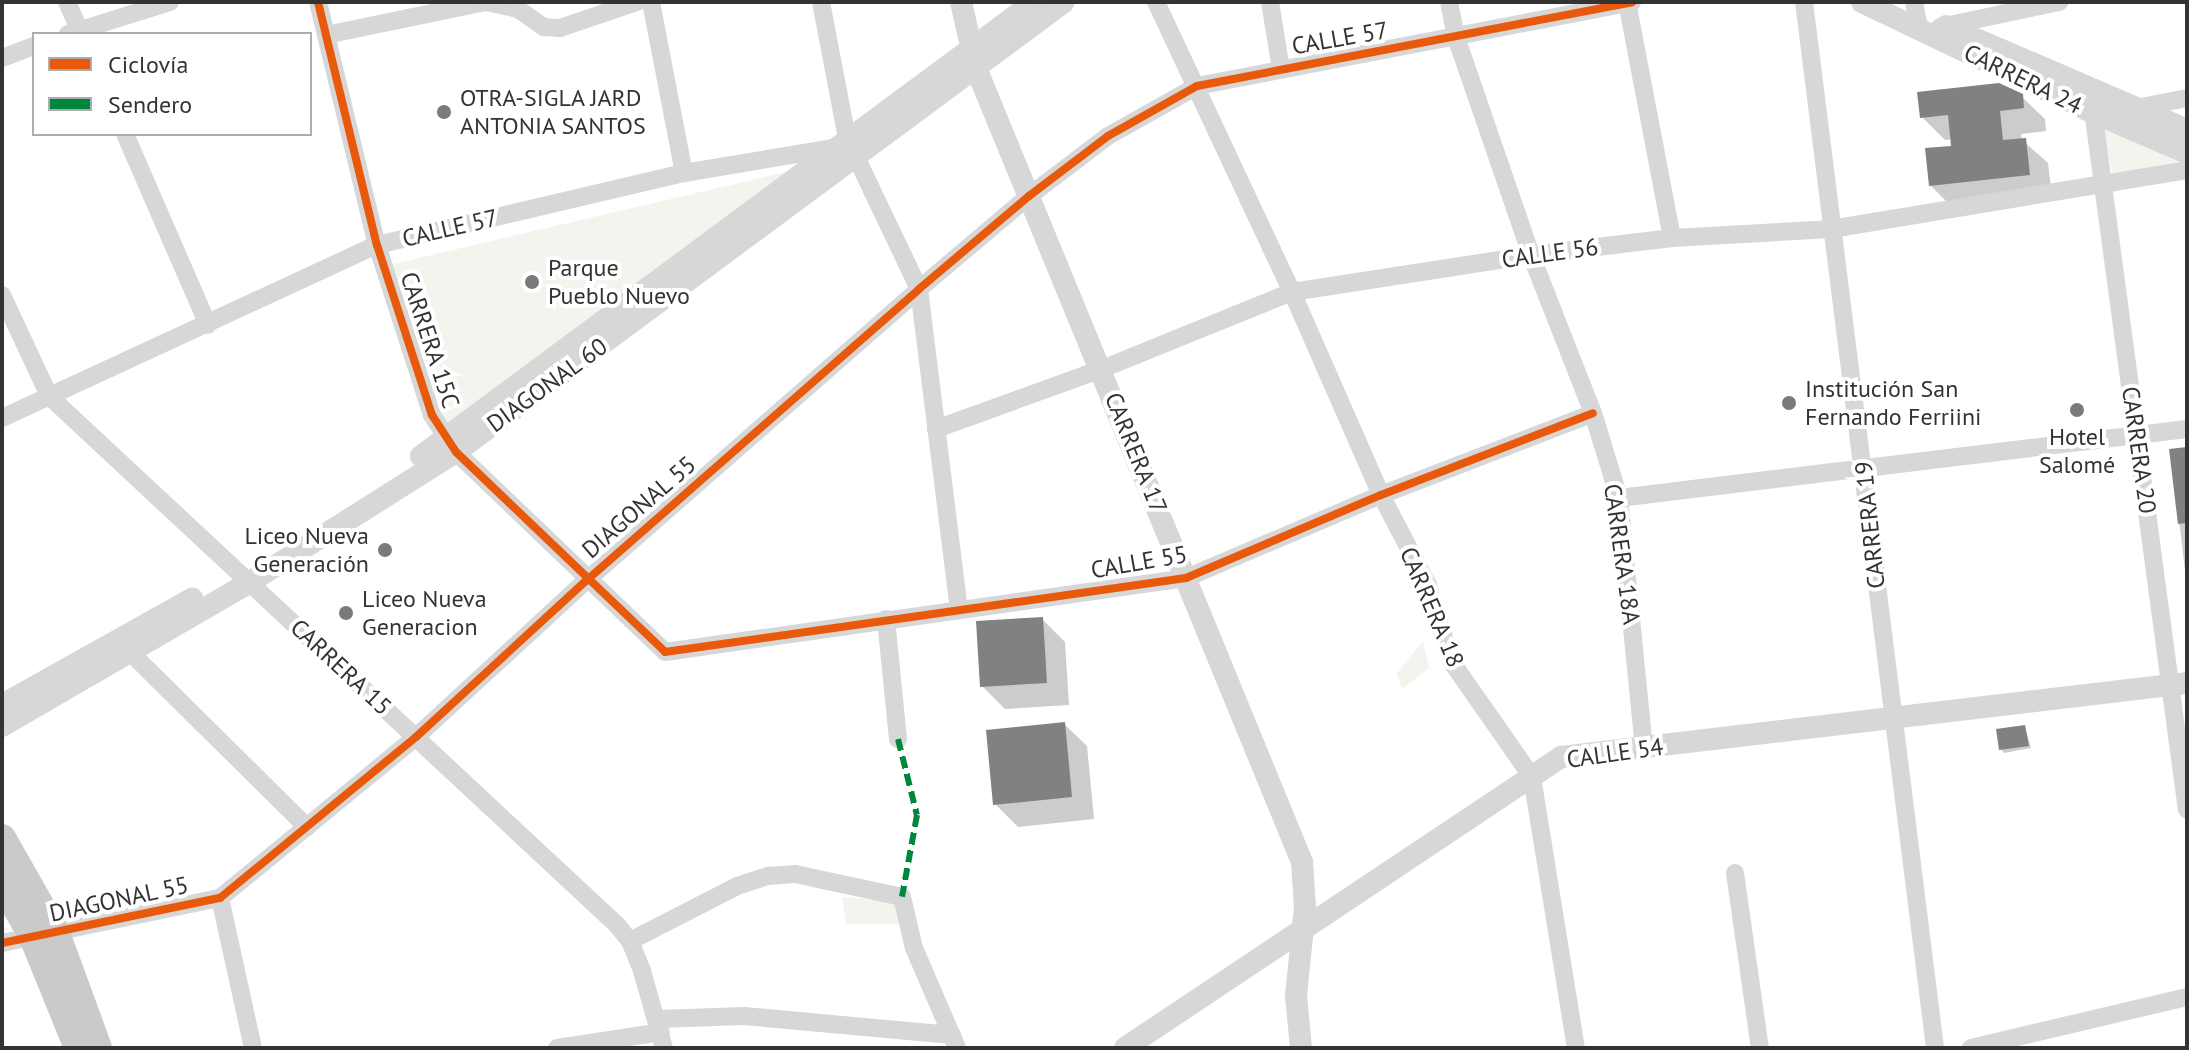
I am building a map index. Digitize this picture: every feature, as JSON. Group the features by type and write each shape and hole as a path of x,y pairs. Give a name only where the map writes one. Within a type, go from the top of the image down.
{"main road":[{"path":"2,838 98,1048"},
{"path":"2,883 45,935 78,1048"}],"street":[{"path":"67,2 76,32"},
{"path":"79,32 170,2"},
{"name":"CARRERA 15C","path":"318,2 377,245 432,415 450,446 665,652"},
{"path":"326,35 486,2 518,9 544,27 560,28 637,2"},
{"path":"651,2 684,173"},
{"path":"821,2 846,147 919,289 959,608"},
{"name":"CARRERA 17","path":"961,2 973,58 1302,862 1306,884 1296,996 1301,1048"},
{"name":"DIAGONAL 60","path":"973,58 1034,2"},
{"name":"DIAGONAL 60","path":"2,726 130,652 450,446 846,147 973,58 1064,2"},
{"name":"CARRERA 18","path":"1156,2 1292,292 1381,495 1428,585 1451,661 1532,777 1576,1048"},
{"path":"1270,2 1281,69"},
{"name":"CARRERA 18A","path":"1449,2 1456,37 1531,255 1593,413 1619,498 1644,748"},
{"path":"1629,2 1672,238"},
{"name":"CALLE 57","path":"1197,86 1629,2"},
{"name":"CARRERA 19","path":"1804,2 1864,466 1891,718 1935,1048"},
{"name":"CARRERA 24","path":"1862,2 1919,17 2187,130"},
{"path":"1919,17 2059,2"},
{"name":"CARRERA 24","path":"1919,17 2094,113 2187,153"},
{"path":"2,58 32,47"},
{"name":"DIAGONAL 55","path":"2,943 220,898 416,737 587,580 1029,196 1108,136 1197,86"},
{"name":"CARRERA 20","path":"2090,89 2137,434 2179,684 2187,810"},
{"path":"2136,108 2187,98"},
{"path":"126,136 208,325"},
{"name":"CALLE 57","path":"2,418 377,245 684,173 846,147"},
{"name":"CALLE 56","path":"936,429 1102,369 1292,292 1531,255 1672,238 1831,229 2187,170"},
{"name":"CARRERA 15","path":"2,295 49,396 630,941 661,1033"},
{"name":"CALLE 55","path":"665,652 1186,578 1381,495 1593,413"},
{"path":"1619,498 2187,429"},
{"name":"DIAGONAL 60","path":"2,705 245,577"},
{"path":"886,619 898,739"},
{"path":"130,652 307,827"},
{"name":"CALLE 54","path":"1125,1048 1561,757 2179,684"},
{"path":"1735,873 1760,1048"},
{"path":"630,941 737,886 768,876 795,874 902,897 914,948 954,1042"},
{"path":"220,898 253,1048"},
{"path":"1971,1048 2187,997"},
{"path":"557,1048 661,1033 744,1016 954,1042"}],"shaded area":[{"path":"2101,123 2182,164 2113,177"},
{"name":"Parque Pueblo Nuevo","path":"786,172 447,426 393,264"},
{"path":"1423,641 1429,668 1402,689 1397,673"},
{"path":"842,897 899,902 900,924 846,924"}],"building":[{"path":"1999,83 2023,94 2024,108 2000,111 2003,140 2026,138 2030,175 1929,186 1925,148 1951,146 1948,115 1920,118 1917,92"},
{"path":"2187,447 2187,523 2178,524 2169,449"},
{"path":"1043,617 1047,683 980,687 976,621"},
{"path":"1065,722 1072,797 993,805 986,730"},
{"path":"2025,725 2029,746 1999,750 1996,729"}],"marked path":[{"path":"898,739 917,815 902,897"}],"cycle path":[{"path":"318,2 377,245 432,415 456,452 665,652 1186,578 1381,495 1593,413"},
{"path":"2,943 220,898 416,737 587,580 919,289 1029,196 1108,136 1197,86 1632,2"}],"place":[{"name":"OTRA-SIGLA JARD ANTONIA SANTOS","path":"444,112"},
{"name":"Parque Pueblo Nuevo","path":"532,282"},
{"name":"Institución San Fernando Ferriini","path":"1789,403"},
{"name":"Hotel Salomé","path":"2077,410"},
{"name":"Liceo Nueva Generación","path":"385,550"},
{"name":"Liceo Nueva Generacion","path":"346,613"}]}
